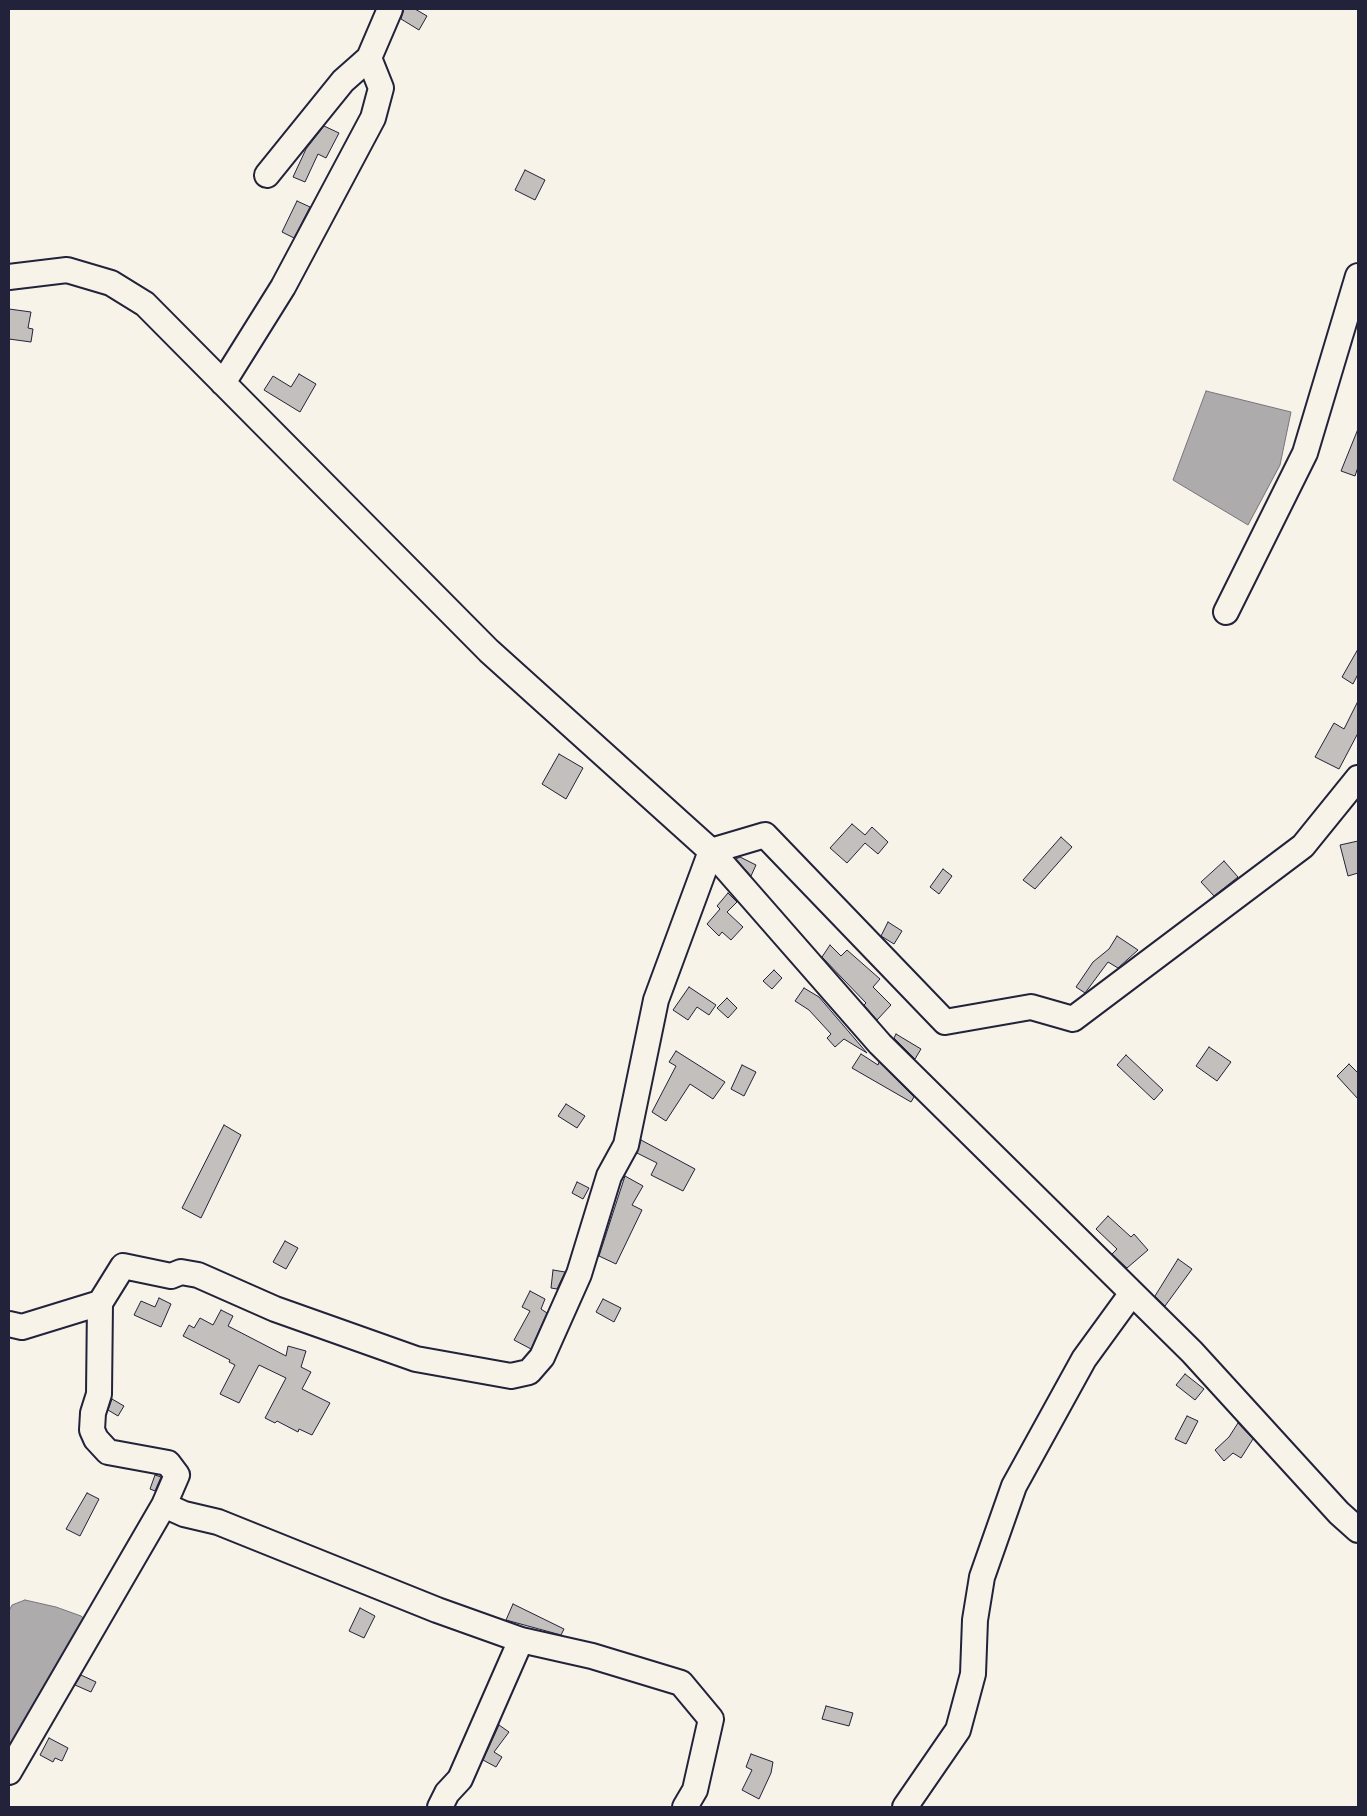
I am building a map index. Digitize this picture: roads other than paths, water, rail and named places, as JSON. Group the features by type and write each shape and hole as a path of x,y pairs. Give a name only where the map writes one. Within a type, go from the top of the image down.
{"street":[{"path":"266,175 343,81 369,58 390,9"},
{"path":"223,383 283,288 373,118 381,88 369,58"},
{"path":"9,277 67,270 111,283 145,304 489,651 712,851 880,1044 1192,1352 1339,1513 1358,1530"},
{"path":"1226,612 1306,453 1358,276"},
{"path":"712,851 764,835 945,1022 1031,1007 1073,1019 1303,846 1358,778"},
{"path":"9,1772 164,1505 177,1475 168,1463 108,1452 92,1430 93,1413 99,1394 100,1303 123,1266 171,1276 181,1272 198,1275 275,1309 416,1359 511,1376 524,1374 535,1368 547,1348 579,1274 609,1176 626,1145 656,1000 712,851"},
{"path":"905,1807 958,1730 973,1674 975,1620 982,1576 1014,1486 1084,1359 1132,1293"},
{"path":"9,1324 22,1327 100,1303"},
{"path":"164,1505 184,1514 218,1522 437,1610 521,1640 592,1656 681,1683 711,1719 695,1790 685,1807"},
{"path":"440,1807 447,1793 460,1779 521,1640"}]}
